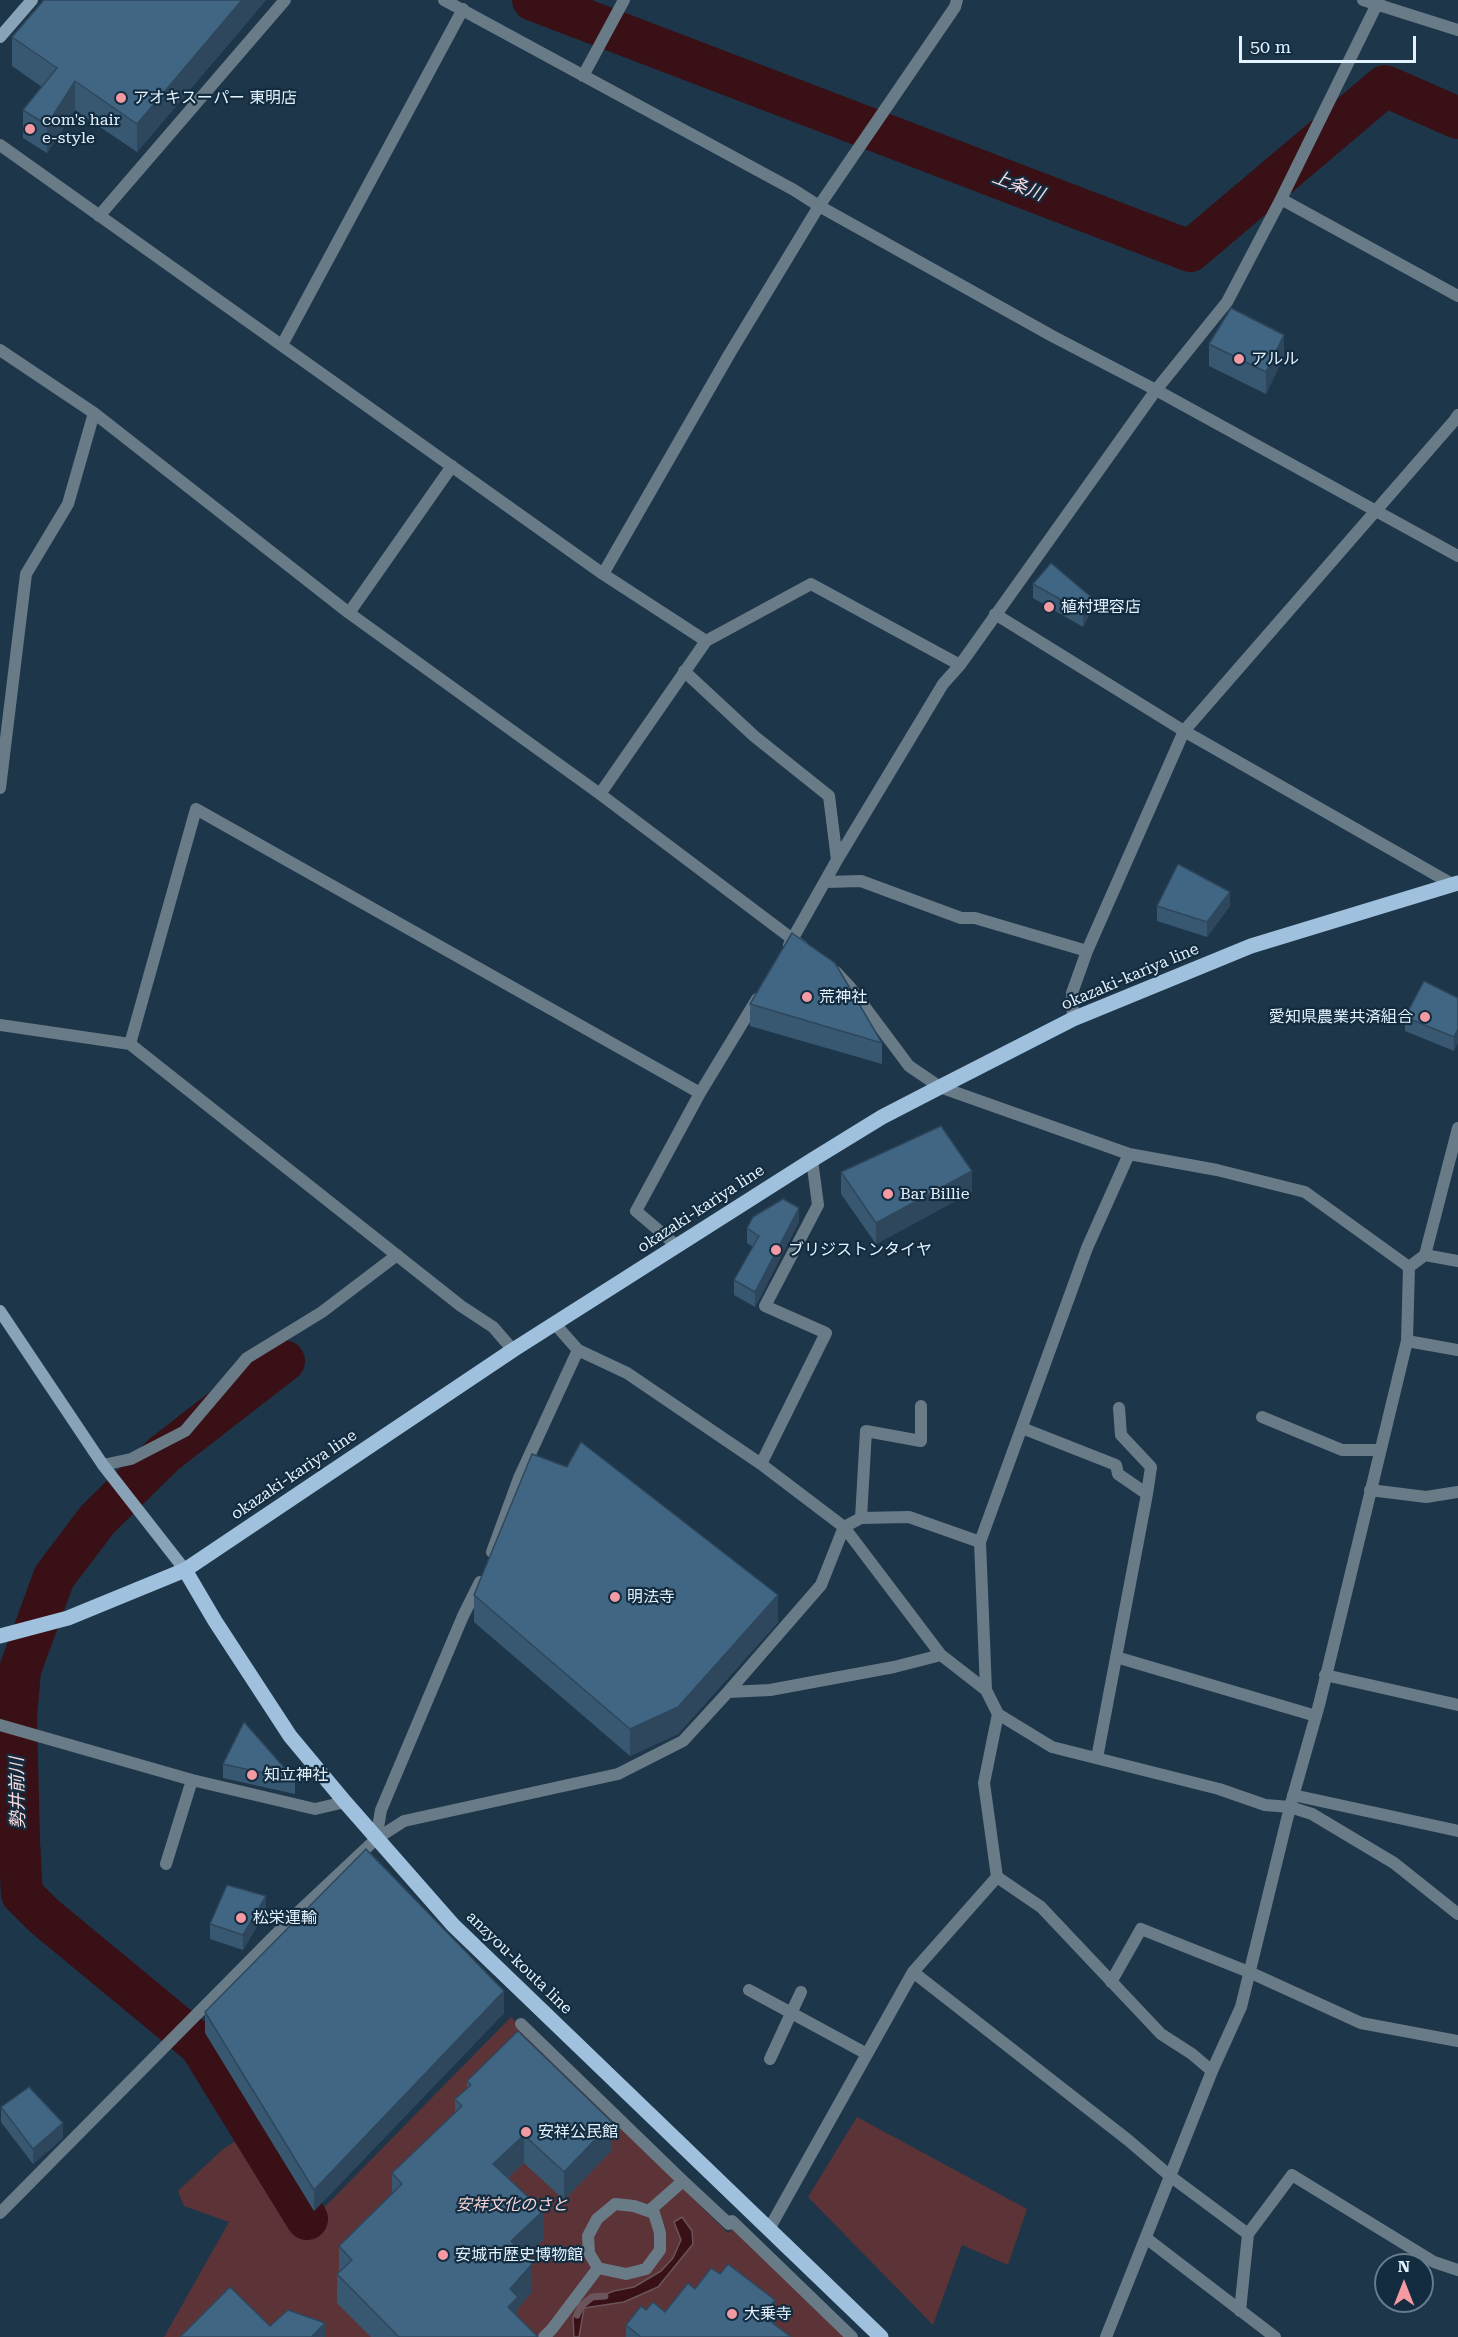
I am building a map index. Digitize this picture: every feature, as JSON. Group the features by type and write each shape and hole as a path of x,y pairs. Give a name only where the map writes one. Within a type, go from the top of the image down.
{"main road":[{"name":"okazaki-kariya line","path":"0,1636 68,1618 185,1570 513,1350 812,1160 882,1117 940,1087 1073,1019 1251,945 1455,884"},
{"name":"anzyou-kouta line","path":"185,1570 215,1622 290,1736 376,1839 453,1925 881,2337"}],"street":[{"path":"0,37 32,0"},
{"path":"99,216 285,0"},
{"path":"444,0 794,190 1054,337 1156,390 1458,556"},
{"path":"583,76 624,0"},
{"path":"603,574 730,353 819,206 955,7 957,0"},
{"path":"1363,0 1378,2 1458,30"},
{"path":"780,960 943,684 960,665 994,614 1156,390 1227,302 1281,199 1378,2"},
{"path":"282,345 463,9"},
{"path":"0,145 603,574 706,641"},
{"path":"1281,199 1458,296"},
{"path":"0,350 94,413 349,614 600,794 811,953"},
{"path":"0,788 3,724 26,574 68,504 94,413"},
{"path":"1073,1019 1072,993 1087,951 1184,731 1458,415"},
{"path":"349,614 452,466"},
{"path":"600,794 706,641 811,584 960,665"},
{"path":"994,614 1184,731 1455,884"},
{"path":"684,671 754,736 829,796 837,860"},
{"path":"130,1044 196,809 700,1093"},
{"path":"826,882 861,881 962,918 975,918 1087,951"},
{"path":"829,967 850,987 909,1066 940,1087 1129,1154 1217,1170 1305,1192 1409,1267"},
{"path":"677,1246 636,1211 700,1093 762,990"},
{"path":"0,1025 130,1044 461,1306 493,1327 513,1350"},
{"path":"1409,1267 1425,1255 1458,1128"},
{"path":"1129,1154 1087,1248 980,1542 986,1690 998,1714 1052,1747 1219,1790 1265,1805 1291,1801 1458,1831"},
{"path":"761,1464 826,1333 765,1306 818,1205 812,1160"},
{"path":"1425,1255 1458,1261"},
{"path":"103,1465 130,1459 185,1431 247,1358 322,1312 397,1256"},
{"path":"1106,2337 1212,2072 1241,2007 1291,1801 1316,1716 1407,1341 1409,1267"},
{"path":"0,1311 103,1465 185,1570"},
{"path":"555,1324 578,1350 627,1373 761,1464 844,1527 941,1655 986,1690"},
{"path":"1407,1341 1458,1350"},
{"path":"376,1839 381,1810 463,1616 488,1567 519,1478 578,1350"},
{"path":"861,1518 866,1431 921,1441 921,1406"},
{"path":"1098,1758 1151,1467 1121,1435 1119,1408"},
{"path":"1262,1417 1342,1450 1379,1450"},
{"path":"1022,1428 1116,1465 1118,1474 1147,1494"},
{"path":"1370,1490 1426,1497 1458,1492"},
{"path":"0,2213 294,1916 376,1839 404,1821 618,1774 683,1741 820,1585 844,1527 861,1518 909,1517 980,1542"},
{"path":"728,1692 770,1690 894,1667 941,1655"},
{"path":"1116,1657 1316,1716"},
{"path":"1325,1675 1458,1705"},
{"path":"998,1714 984,1783 997,1877 1041,1907 1161,2034 1192,2054 1212,2072"},
{"path":"0,1725 192,1780 315,1809 345,1802"},
{"path":"166,1864 192,1780"},
{"path":"1291,1801 1394,1863 1458,1914"},
{"path":"769,2229 913,1972 997,1877"},
{"path":"1112,1982 1141,1929 1250,1972 1361,2022 1458,2042"},
{"path":"913,1972 1170,2176 1248,2234"},
{"path":"749,1990 867,2054"},
{"path":"770,2059 801,1992"},
{"path":"521,2024 682,2181 729,2224 732,2221 852,2337"},
{"path":"1240,2311 1248,2234 1292,2175 1434,2262 1458,2270"},
{"path":"649,2211 682,2181"},
{"path":"615,2204 634,2206 654,2213 660,2233 660,2250 646,2269 626,2274 598,2268 589,2253 588,2236 597,2218 615,2204"},
{"path":"1146,2238 1275,2337"},
{"path":"544,2337 598,2268"}],"green space":[{"name":"安祥文化のさと","path":"511,2017 728,2233 733,2229 846,2337 164,2337 229,2222 184,2206 178,2191 223,2149 244,2136 304,2228"},
{"path":"857,2117 1027,2209 1008,2265 962,2245 933,2325 808,2197"}],"shaded area":[{"path":"682,2217 692,2231 693,2244 658,2287 624,2302 584,2308 579,2337 574,2337 573,2317 584,2302 614,2291 634,2287 661,2271 673,2258 681,2240 674,2222"}],"building":[{"name":"アオキスーパー 東明店","path":"44,0 242,0 137,124 75,81 47,125 23,110 57,68 12,37"},
{"path":"1231,308 1284,335 1266,372 1209,344"},
{"path":"1051,563 1091,597 1083,612 1033,584"},
{"path":"1178,864 1230,892 1207,922 1157,906"},
{"path":"792,933 835,963 882,1043 750,1004"},
{"path":"1424,981 1458,998 1458,1029 1454,1037 1405,1017"},
{"path":"941,1126 972,1171 876,1223 841,1172"},
{"path":"783,1199 799,1208 755,1292 734,1280 759,1236 747,1228 753,1217"},
{"name":"明法寺","path":"581,1442 778,1595 678,1707 630,1729 474,1595 532,1454 567,1467"},
{"path":"244,1722 295,1780 223,1764"},
{"path":"366,1849 504,1991 314,2190 205,2012"},
{"path":"227,1885 266,1896 243,1935 210,1924"},
{"path":"518,2031 612,2122 564,2172 524,2135 493,2164 543,2211 511,2241 532,2264 510,2289 518,2297 508,2307 538,2337 399,2337 337,2274 352,2260 339,2246 402,2184 392,2173 462,2106 455,2099 471,2085 467,2081"},
{"path":"29,2087 63,2123 33,2149 1,2107"},
{"path":"728,2264 775,2300 762,2315 791,2337 641,2337 626,2325 641,2306 646,2310 653,2302 665,2312 688,2283 695,2289 711,2268 720,2274"},
{"path":"230,2287 270,2326 288,2310 325,2323 311,2337 180,2337"}],"waterway":[{"name":"上条川","path":"533,0 1190,251 1385,86 1458,118"},
{"name":"勢井前川","path":"284,1361 164,1454 97,1520 54,1577 20,1670 16,1717 19,1842 22,1894 44,1916 200,2045 307,2219"},
{"path":"577,2315 581,2306 592,2297 605,2296"}],"place":[{"name":"アオキスーパー 東明店","path":"121,98"},
{"name":"com's hair e-style","path":"30,129"},
{"name":"アルル","path":"1239,359"},
{"name":"植村理容店","path":"1049,607"},
{"name":"荒神社","path":"807,997"},
{"name":"愛知県農業共済組合","path":"1425,1017"},
{"name":"Bar Billie","path":"888,1194"},
{"name":"ブリジストンタイヤ","path":"776,1250"},
{"name":"明法寺","path":"615,1597"},
{"name":"知立神社","path":"252,1775"},
{"name":"松栄運輸","path":"241,1918"},
{"name":"安祥公民館","path":"526,2132"},
{"name":"安城市歴史博物館","path":"443,2255"},
{"name":"大乗寺","path":"732,2314"}]}
